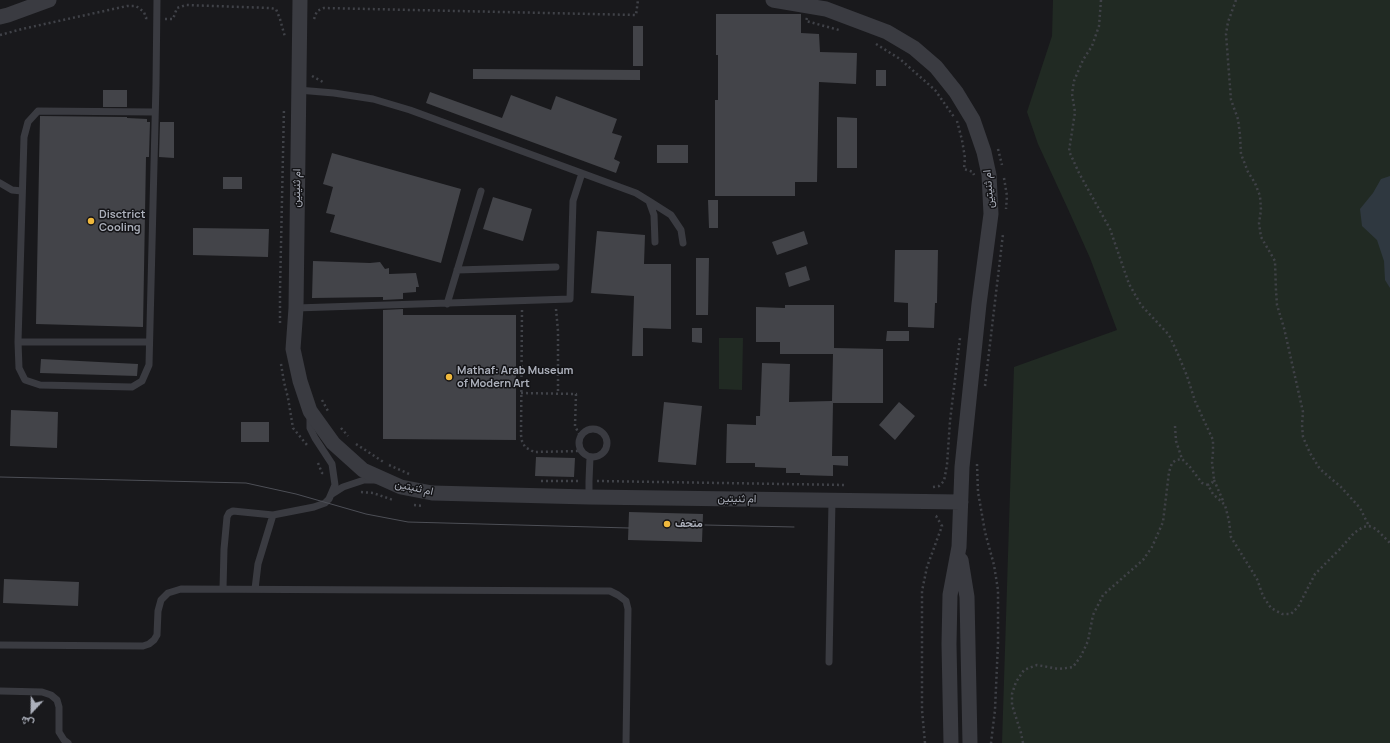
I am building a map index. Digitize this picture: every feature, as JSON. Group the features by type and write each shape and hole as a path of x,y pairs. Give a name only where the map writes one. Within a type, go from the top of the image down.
{"street":[{"path":"28,0 48,0"},
{"path":"3,17 48,0"},
{"name":"ام ثنيتين","path":"300,0 296,308 293,349 300,382 310,410 333,443 363,470 401,487 432,493 589,497 961,502"},
{"name":"ام ثنيتين","path":"773,0 826,9 887,32 914,48 936,67 956,92 973,120 984,152 989,175 991,214 979,304 963,460 959,547 950,595 951,622 949,644 951,743"},
{"name":"ام ثنيتين","path":"959,547 967,597 970,743"},
{"path":"951,622 957,627 967,624"},
{"path":"949,644 955,639 962,639 965,641 968,648"},
{"path":"950,686 959,682 968,684"}],"lane":[{"path":"154,112 38,111 28,122 24,137 18,342 19,368 25,380 40,385 132,387 142,381 149,365 157,0"},
{"path":"298,90 334,93 373,100 424,115 636,193 671,215 681,230 683,243"},
{"path":"296,308 570,300 574,201 582,174"},
{"path":"0,183 12,190 22,191"},
{"path":"447,304 481,191"},
{"path":"649,201 654,215 655,242"},
{"path":"457,270 556,267"},
{"path":"18,342 149,342"},
{"path":"223,589 224,549 227,517 229,513 233,511 273,515 314,507 325,503 332,494 335,485 335,477 332,464 310,428 310,410"},
{"path":"593,428 601,431 606,437 607,444 604,452 598,456 590,457 581,451 579,444 580,436 586,430 593,428"},
{"path":"589,497 588,481 590,457"},
{"path":"332,494 350,484 364,480 386,481"},
{"path":"829,662 832,500"},
{"path":"255,590 258,564 273,515"},
{"path":"0,645 143,646 149,644 157,635 160,600 168,593 181,589 610,591 618,594 626,601 628,609 626,743"},
{"path":"0,691 42,692 51,695 57,700 59,707 59,732 68,743"}],"path":[{"path":"314,24 314,18 317,11 324,8 636,15 638,0"},
{"path":"1101,0 1099,26 1092,46 1083,60 1074,81 1072,94 1075,112 1069,151 1079,173 1110,229 1129,284 1141,305 1169,335 1177,352 1187,376 1194,401 1213,440 1212,462 1214,479 1230,521 1231,537 1257,579 1263,596 1271,608 1282,614 1291,614 1298,607 1315,574 1354,533 1363,527 1369,526 1376,529 1390,543"},
{"path":"1236,0 1228,22 1226,34 1231,100 1238,119 1241,154 1260,196 1261,210 1259,222 1261,236 1275,261 1277,305 1284,328 1303,412 1303,437 1310,453 1320,469 1360,508 1369,526"},
{"path":"0,35 127,6 136,6 144,12 146,18 173,19 177,8 186,5 270,8 276,10 285,35 285,42"},
{"path":"808,6 806,21 843,31"},
{"path":"870,42 877,44 900,59 935,90 957,122 965,158 964,169 973,172 975,180"},
{"path":"310,74 318,80 326,83 336,83 334,93"},
{"path":"280,327 284,103"},
{"path":"555,300 558,331 558,394"},
{"path":"522,301 522,442 526,447 534,452 581,451"},
{"path":"930,487 940,486 944,481 961,336"},
{"path":"281,361 293,428 309,449"},
{"path":"521,393 576,394 575,426 580,436"},
{"path":"321,399 331,416"},
{"path":"339,426 352,441 383,463 411,474"},
{"path":"1175,426 1176,441 1182,459 1202,483 1208,486 1213,494 1225,505"},
{"path":"1023,743 1012,705 1012,694 1016,682 1024,670 1037,665 1059,669 1073,667 1081,656 1088,641 1093,615 1103,596 1143,560 1152,547 1163,522 1169,472 1172,463 1176,460 1182,459"},
{"path":"316,460 322,473 335,477"},
{"path":"1208,486 1214,479"},
{"path":"541,481 851,486"},
{"path":"350,484 357,493 373,492 397,501"},
{"path":"409,504 429,507"},
{"path":"925,743 922,710 922,591 926,567 942,526 936,516 930,515"}],"shaded area":[{"path":"1053,0 1390,0 1390,743 1002,743 1014,367 1117,330 1090,258 1038,144 1027,112 1052,36"},
{"path":"1390,176 1390,288 1385,280 1384,261 1377,240 1362,226 1360,209 1373,193 1381,179"},
{"path":"719,338 743,338 742,390 719,389"}],"building":[{"path":"716,14 801,14 801,33 819,34 820,52 857,53 856,84 819,82 817,182 795,182 795,196 715,196 715,100 718,100"},
{"path":"633,26 643,26 643,66 633,66"},
{"path":"473,69 640,70 640,80 473,79"},
{"path":"876,70 886,70 886,86 876,86"},
{"path":"103,90 127,90 127,107 103,107"},
{"path":"430,92 502,118 511,95 551,110 556,96 617,119 612,133 622,136 614,159 620,162 616,173 426,103"},
{"name":"Disctrict Cooling","path":"40,116 127,117 147,119 147,122 150,122 149,157 146,157 143,327 36,324"},
{"path":"837,117 857,118 857,168 837,168"},
{"path":"160,122 174,122 174,158 159,157"},
{"path":"657,145 688,145 688,163 657,163"},
{"path":"332,153 461,189 441,263 330,232 335,215 326,213 333,187 323,184"},
{"path":"223,177 242,177 242,189 223,189"},
{"path":"493,197 532,209 523,241 483,229"},
{"path":"708,200 718,200 718,228 709,228"},
{"path":"193,228 269,229 268,257 193,255"},
{"path":"597,231 645,235 644,264 671,264 671,329 643,328 643,356 632,356 634,296 591,293"},
{"path":"804,231 808,244 777,255 772,242"},
{"path":"895,250 938,250 937,303 935,303 934,328 908,327 908,303 894,302"},
{"path":"696,258 709,258 708,315 696,315"},
{"path":"313,261 380,262 385,269 389,268 389,274 416,273 419,287 416,287 416,292 403,293 403,299 383,300 383,297 312,298"},
{"path":"806,266 810,280 789,287 785,273"},
{"path":"785,305 834,305 834,348 883,349 883,403 833,403 832,456 848,456 848,466 833,465 833,476 786,473 786,468 755,467 755,463 726,463 727,424 756,425 756,416 760,416 762,363 790,364 789,402 832,401 833,354 780,354 780,342 756,342 756,307 785,308"},
{"name":"Mathaf: Arab Museum of Modern Art","path":"403,309 403,315 516,315 516,440 383,439 383,310"},
{"path":"692,328 702,328 702,343 692,342"},
{"path":"887,331 909,331 909,341 886,341"},
{"path":"41,359 138,364 137,376 40,373"},
{"path":"664,402 702,406 696,465 658,462"},
{"path":"899,402 915,416 895,440 879,425"},
{"path":"11,410 58,412 57,448 10,446"},
{"path":"241,422 269,422 269,442 241,442"},
{"path":"536,457 575,458 574,477 535,476"},
{"path":"629,512 703,514 702,542 628,540"},
{"path":"4,579 79,582 78,606 3,603"}],"tram line":[{"path":"0,477 246,483 296,494 366,514 408,522 629,528"},
{"path":"705,525 794,527"}],"place":[{"name":"Disctrict Cooling","path":"91,221"},
{"name":"Mathaf: Arab Museum of Modern Art","path":"449,377"},
{"name":"متحف","path":"667,524"}]}
